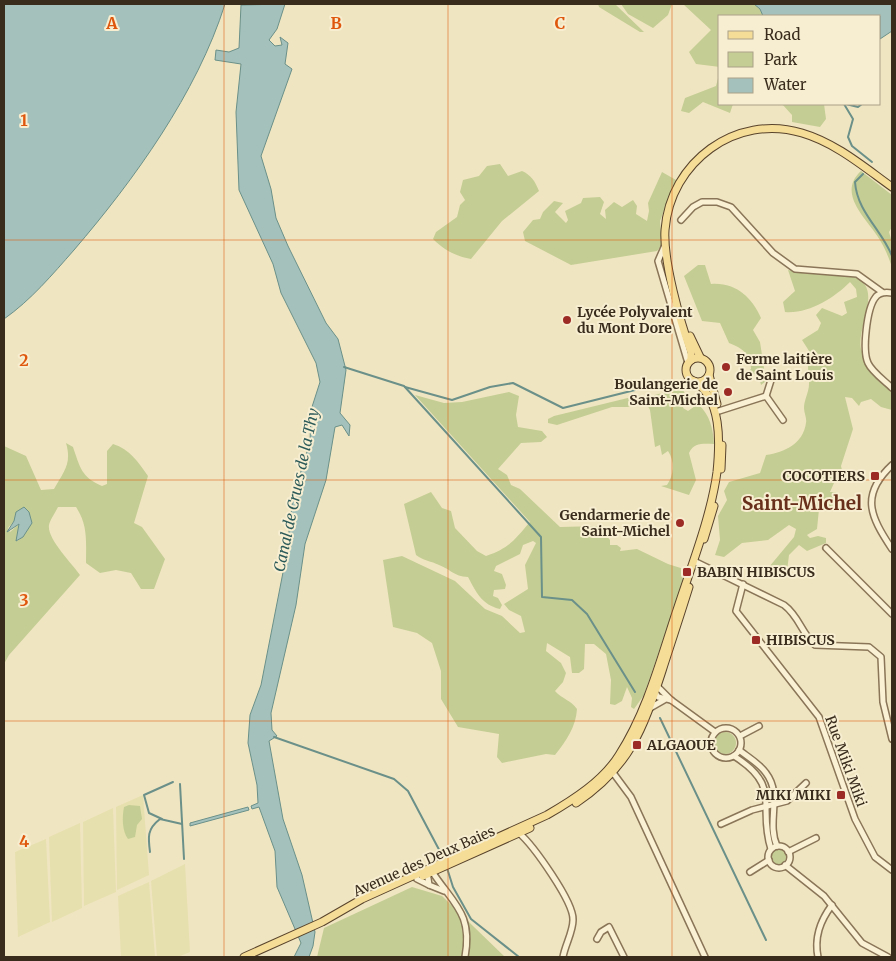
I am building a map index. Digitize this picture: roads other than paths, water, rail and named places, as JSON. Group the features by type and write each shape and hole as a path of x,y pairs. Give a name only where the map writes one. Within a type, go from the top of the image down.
{"main road":[{"name":"Avenue des Deux Baies","path":"451,861 554,811 573,800 611,770 640,716 695,562 711,499 718,446 712,401 706,390 687,373 691,352 668,267 665,244 668,212 675,192 685,174 700,156 712,147 746,131 768,128 804,133 842,152 892,187"},
{"name":"Avenue des Deux Baies","path":"345,910 362,899 518,833 578,802 611,770 639,737 656,689 721,472 722,442 719,411 709,375 709,364 700,357 686,326 676,296"},
{"path":"689,361 700,357"},
{"path":"694,381 704,380 709,375"},
{"name":"Avenue des Deux Baies","path":"345,910 417,879 432,869"},
{"path":"244,957 345,910"}],"street":[{"path":"680,220 698,204 717,202 731,207 773,253 795,269 857,274 882,292 892,293"},
{"path":"665,244 658,261 689,361"},
{"path":"882,292 874,298 872,304 866,333 866,356 871,367 892,388"},
{"path":"766,396 772,377"},
{"path":"719,411 766,396"},
{"path":"766,396 783,420"},
{"path":"892,465 874,485 872,504 881,533 892,550"},
{"path":"826,548 892,614"},
{"path":"695,562 743,584 791,610 803,631 816,645 854,645 869,647 876,651 881,657 883,702 892,739"},
{"name":"Rue Miki Miki","path":"743,584 736,611 819,716 855,819 875,857 892,870"},
{"path":"661,654 662,661 653,686 664,700"},
{"path":"656,689 715,732"},
{"path":"650,708 664,700 671,700"},
{"path":"740,736 759,726"},
{"path":"715,732 729,727 740,736"},
{"path":"715,732 710,746 715,754 724,758 734,756 739,750 740,736"},
{"path":"739,750 766,774 774,786 775,803 772,831 777,846"},
{"path":"734,756 746,763 766,787 767,837 771,849"},
{"path":"611,770 631,797 704,957"},
{"path":"721,824 775,803 787,801 806,783"},
{"path":"518,833 546,863 570,907 574,919 563,957"},
{"path":"788,852 816,838"},
{"path":"777,846 784,847 788,852 789,859 786,865 776,867 769,860 768,854 771,849 777,846"},
{"path":"750,872 769,860"},
{"path":"786,865 832,905 862,943 888,957"},
{"path":"429,885 432,869"},
{"path":"432,869 444,891 457,906 467,925 465,957"},
{"path":"417,879 444,891"},
{"path":"818,957 818,928 832,905"},
{"path":"597,939 601,932 609,928 624,957"}],"water":[{"path":"4,4 225,4 198,70 162,134 141,165 97,223 58,269 14,312 4,319"},
{"name":"Canal de Crues de la Thy","path":"285,4 277,29 269,40 275,46 282,45 280,37 288,43 285,64 292,69 261,156 271,189 276,218 326,323 338,339 346,370 340,413 350,425 349,436 342,425 335,427 326,480 305,544 296,605 271,713 272,730 277,736 269,741 283,819 302,875 315,932 309,957 294,957 301,943 277,887 275,851 259,807 252,809 251,806 258,803 257,785 248,743 250,715 261,685 286,557 293,497 310,442 311,410 320,382 316,363 281,293 273,264 239,190 236,112 241,64 215,60 216,50 229,52 239,48 241,5"},
{"path":"754,4 892,4 892,31 881,38 881,15 763,15 760,9"},
{"path":"24,507 29,512 32,523 23,537 16,541 19,524 7,532 14,521 16,512"},
{"path":"248,807 249,810 190,826 190,823"}],"waterway":[{"path":"845,105 853,119 848,137 852,146 872,162"},
{"path":"850,105 858,107 861,105"},
{"path":"863,174 855,182 860,203 892,256"},
{"path":"344,367 404,386 541,537 542,597 572,600 587,614 635,692"},
{"path":"405,387 452,400 490,387 513,383 563,408 663,383"},
{"path":"660,718 766,940"},
{"path":"274,737 394,779 408,791 444,859"},
{"path":"162,819 149,813 144,795 173,782"},
{"path":"180,784 184,859"},
{"path":"150,852 149,834 153,826 160,819 182,824"},
{"path":"447,868 453,887 471,919 519,957"}],"place":[{"name":"Lycée Polyvalent du Mont Dore","path":"567,320"},
{"name":"Ferme laitière de Saint Louis","path":"726,367"},
{"name":"Boulangerie de Saint-Michel","path":"728,392"},
{"name":"COCOTIERS","path":"875,476"},
{"name":"Gendarmerie de Saint-Michel","path":"680,523"},
{"name":"BABIN HIBISCUS","path":"687,572"},
{"name":"HIBISCUS","path":"756,640"},
{"name":"ALGAOUE","path":"637,745"},
{"name":"MIKI MIKI","path":"841,795"}],"district":[{"name":"Saint-Michel","path":"802,503"}]}
